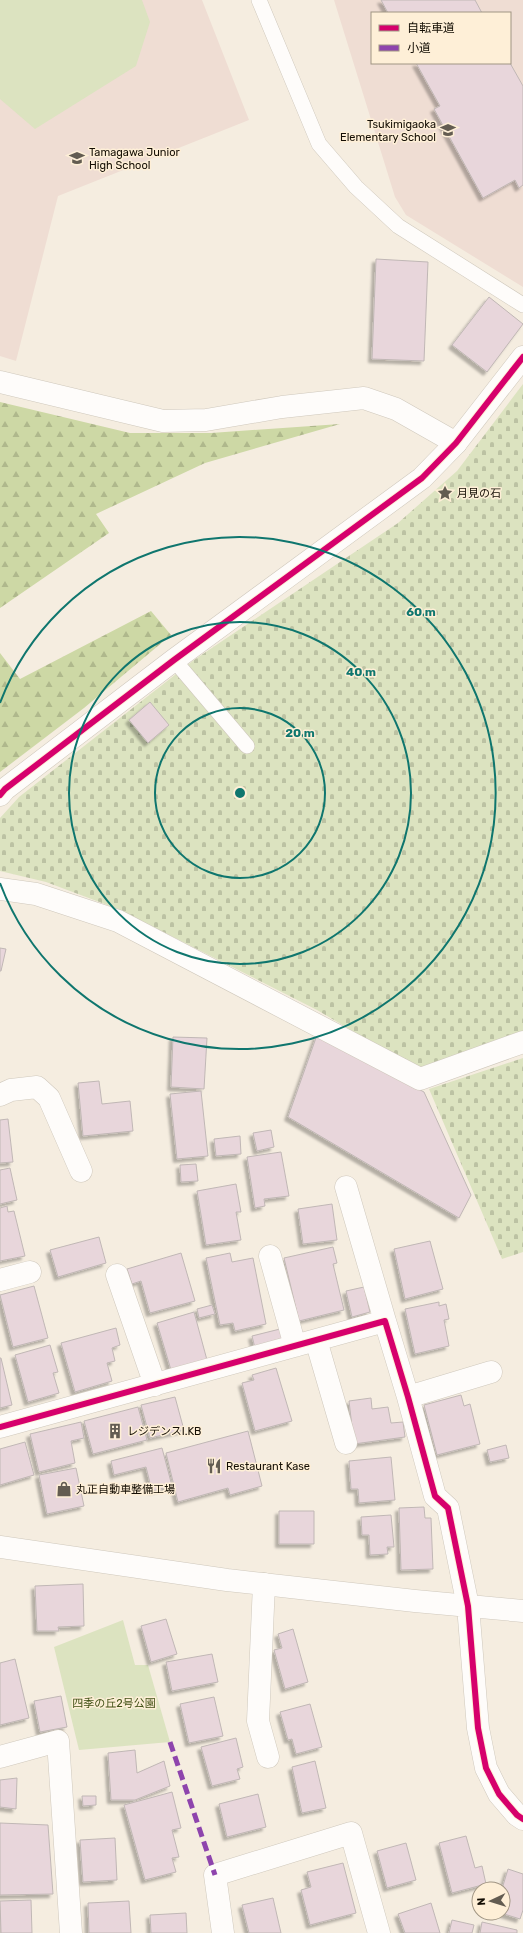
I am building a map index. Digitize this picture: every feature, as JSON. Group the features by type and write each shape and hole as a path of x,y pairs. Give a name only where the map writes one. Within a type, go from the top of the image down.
{"street":[{"path":"0,795 5,788 174,660 422,478 456,443 523,357"},
{"path":"0,382 163,422 206,420 282,407 364,398 396,409 456,443"},
{"path":"0,889 36,894 118,921 420,1079 523,1042"},
{"path":"0,1095 11,1090 37,1087 49,1098 81,1171"},
{"path":"346,1187 408,1397 435,1496 448,1508 468,1606 478,1728 486,1768 499,1794 517,1815 523,1819"},
{"path":"270,1256 295,1346"},
{"path":"0,1280 30,1272"},
{"path":"117,1275 154,1385"},
{"path":"0,1427 385,1321"},
{"path":"316,1340 346,1443"},
{"path":"408,1397 491,1372"},
{"path":"0,1547 264,1584 523,1611"},
{"path":"264,1584 258,1721 268,1757"},
{"path":"0,1757 58,1741 71,1933"},
{"path":"223,1933 215,1875 351,1833 379,1933"}],"lane":[{"path":"259,0 319,144 352,182 398,226 523,305"},
{"path":"174,660 247,746"}],"shaded area":[{"name":"Tamagawa Junior High School","path":"0,0 202,0 249,120 58,196 16,361 0,356"},
{"name":"Tsukimigaoka Elementary School","path":"334,0 523,0 523,287 406,215 395,197"}],"green space":[{"path":"0,0 142,0 150,22 136,66 35,129 0,99"},
{"path":"523,384 523,1035 419,1070 317,1010 118,909 46,882 0,871 0,818 19,797 194,660 398,523 457,471"},
{"path":"0,402 130,433 211,433 340,424 205,463 96,514 109,533 0,608"},
{"path":"151,611 171,635 84,708 0,772 0,653 20,679"},
{"path":"523,1058 523,1252 502,1259 429,1089"},
{"name":"四季の丘2号公園","path":"123,1620 135,1665 148,1665 170,1742 79,1750 54,1647"}],"building":[{"path":"381,0 475,0 481,12 387,12"},
{"path":"417,64 511,64 523,86 523,185 519,188 515,180 483,198 434,109 440,106"},
{"path":"376,259 428,262 424,361 372,359"},
{"path":"489,297 523,324 487,372 452,345"},
{"path":"150,702 169,725 148,743 129,720"},
{"path":"0,948 6,949 1,971 0,971"},
{"path":"317,1035 424,1092 471,1195 459,1218 288,1117"},
{"path":"173,1037 207,1038 204,1089 171,1087"},
{"path":"99,1081 102,1104 130,1101 133,1131 83,1136 78,1083"},
{"path":"201,1091 208,1156 177,1159 170,1094"},
{"path":"8,1119 13,1162 0,1163 0,1120"},
{"path":"271,1130 274,1147 257,1151 253,1133"},
{"path":"240,1136 241,1154 216,1156 214,1139"},
{"path":"281,1152 289,1196 264,1199 265,1206 255,1208 247,1157"},
{"path":"196,1164 198,1181 181,1182 180,1165"},
{"path":"10,1168 17,1200 0,1204 0,1170"},
{"path":"236,1184 241,1212 236,1212 241,1240 206,1245 197,1191"},
{"path":"332,1204 337,1240 303,1244 298,1209"},
{"path":"7,1206 8,1212 14,1211 25,1256 0,1261 0,1208"},
{"path":"99,1237 106,1263 58,1277 50,1250"},
{"path":"430,1241 443,1289 405,1299 394,1249"},
{"path":"333,1247 337,1263 333,1264 344,1310 299,1321 284,1258"},
{"path":"181,1253 195,1301 150,1313 141,1281 132,1284 127,1269"},
{"path":"230,1253 232,1262 253,1258 266,1324 235,1331 233,1323 220,1325 206,1258"},
{"path":"34,1286 48,1338 13,1347 0,1295"},
{"path":"364,1287 370,1312 352,1317 346,1291"},
{"path":"439,1302 439,1306 446,1304 449,1319 444,1320 449,1346 415,1354 405,1309"},
{"path":"212,1305 215,1314 199,1318 197,1309"},
{"path":"194,1312 207,1360 171,1370 157,1323"},
{"path":"116,1328 120,1345 112,1348 115,1361 107,1363 112,1381 75,1392 61,1343"},
{"path":"280,1329 283,1341 255,1348 252,1336"},
{"path":"50,1345 58,1372 53,1373 59,1393 28,1402 15,1355"},
{"path":"0,1358 12,1405 0,1408"},
{"path":"276,1368 292,1421 255,1431 242,1383 254,1380 252,1375"},
{"path":"461,1395 464,1406 470,1404 480,1444 437,1455 424,1405"},
{"path":"175,1397 184,1430 150,1438 141,1405"},
{"path":"371,1398 372,1409 388,1407 391,1423 403,1422 405,1437 354,1444 349,1401"},
{"name":"レジデンスI.KB","path":"138,1407 147,1440 93,1454 84,1421"},
{"path":"81,1422 84,1438 71,1441 75,1463 39,1472 30,1434"},
{"path":"248,1431 262,1486 230,1495 228,1488 178,1502 166,1453"},
{"path":"25,1442 34,1475 0,1485 0,1449"},
{"path":"506,1445 509,1458 490,1462 487,1450"},
{"path":"162,1448 172,1486 152,1491 146,1467 114,1475 111,1461"},
{"path":"391,1457 395,1500 359,1503 358,1489 351,1489 349,1461"},
{"path":"76,1468 84,1506 47,1514 39,1475"},
{"path":"424,1507 425,1518 431,1518 433,1569 401,1570 399,1508"},
{"path":"279,1511 314,1511 314,1544 279,1544"},
{"path":"391,1515 394,1547 387,1547 388,1554 370,1555 369,1535 362,1535 361,1517"},
{"path":"83,1584 84,1626 58,1627 59,1631 37,1631 35,1586"},
{"path":"166,1619 177,1654 151,1662 141,1626"},
{"path":"293,1629 308,1682 285,1689 274,1650 282,1648 278,1634"},
{"path":"212,1654 218,1682 172,1691 166,1662"},
{"path":"15,1659 29,1718 0,1725 0,1663"},
{"path":"61,1696 67,1727 40,1732 34,1701"},
{"path":"214,1697 223,1736 189,1743 180,1704"},
{"path":"310,1704 322,1747 296,1754 292,1739 288,1740 280,1712"},
{"path":"236,1738 243,1767 237,1769 240,1779 212,1786 201,1747"},
{"path":"135,1750 137,1773 164,1761 170,1786 135,1800 111,1800 108,1753"},
{"path":"315,1761 326,1808 302,1813 292,1767"},
{"path":"17,1778 16,1809 0,1807 0,1780"},
{"path":"172,1792 181,1828 172,1830 179,1857 172,1858 176,1872 145,1880 124,1805"},
{"path":"258,1794 266,1827 227,1837 219,1804"},
{"path":"82,1796 96,1796 96,1805 83,1806"},
{"path":"0,1823 48,1825 53,1894 0,1895"},
{"path":"466,1836 475,1868 482,1866 485,1881 471,1881 471,1888 452,1893 439,1843"},
{"path":"115,1838 117,1880 83,1882 80,1840"},
{"path":"406,1843 416,1880 387,1888 377,1851"},
{"path":"343,1863 356,1913 310,1925 301,1890 311,1887 307,1872"},
{"path":"508,1869 523,1874 523,1910 520,1919 511,1916 511,1881 504,1881"},
{"path":"273,1898 281,1933 249,1933 242,1905"},
{"path":"31,1900 32,1933 1,1933 0,1901"},
{"path":"129,1901 131,1933 89,1933 88,1903"},
{"path":"431,1903 440,1933 405,1933 398,1914"},
{"path":"186,1913 187,1933 151,1933 150,1915"},
{"path":"452,1920 474,1925 472,1933 449,1933"},
{"path":"482,1922 517,1930 517,1933 480,1933"}],"marked path":[{"path":"170,1742 215,1875"}],"cycle path":[{"path":"0,795 5,789 174,660 422,478 456,443 523,357"},
{"path":"0,1427 385,1321 408,1397 435,1496 448,1508 468,1606 478,1728 486,1768 499,1794 517,1815 523,1819"}],"place":[{"name":"Tsukimigaoka Elementary School","path":"448,130"},
{"name":"Tamagawa Junior High School","path":"77,158"},
{"name":"月見の石","path":"445,493"},
{"name":"レジデンスI.KB","path":"115,1431"},
{"name":"Restaurant Kase","path":"214,1466"},
{"name":"丸正自動車整備工場","path":"64,1489"}]}
